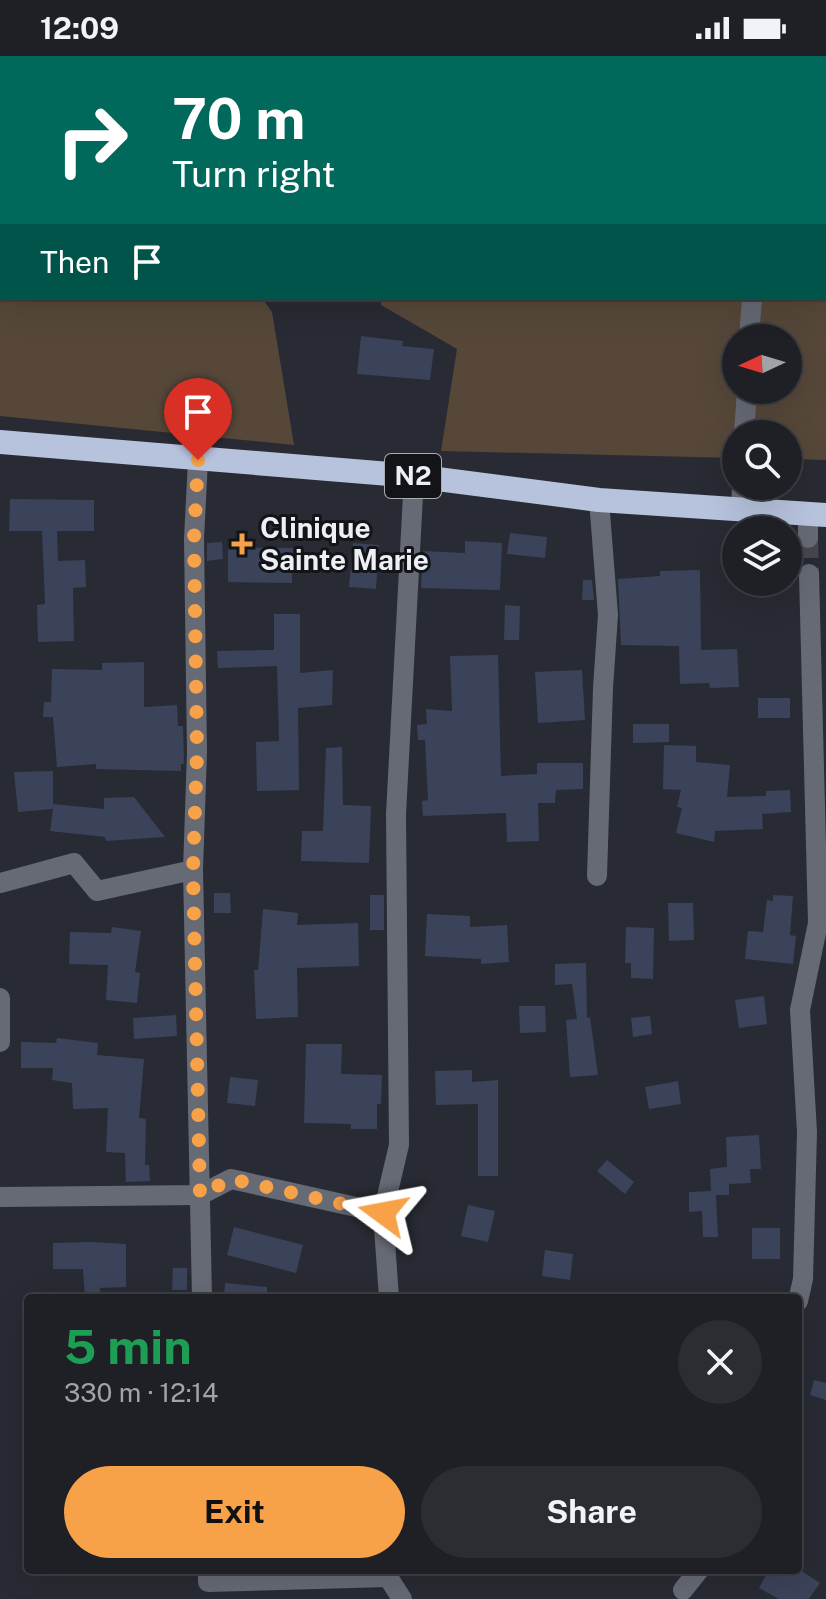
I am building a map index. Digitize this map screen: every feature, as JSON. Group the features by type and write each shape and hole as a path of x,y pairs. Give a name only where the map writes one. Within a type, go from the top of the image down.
{"highway":[{"name":"N2","path":"0,442 414,476 599,500 722,497"},
{"name":"N2","path":"750,500 814,522"}],"street":[{"path":"750,324 752,300"},
{"path":"198,460 194,539 197,752 193,870 202,1294"},
{"path":"389,1294 383,1213 399,1145 396,814 414,476"},
{"path":"597,876 608,615 599,500"},
{"path":"800,1294 803,1279 807,1132 800,1010 818,923 809,574"},
{"path":"0,883 74,863 97,891 193,870"},
{"path":"0,998 0,1042"},
{"path":"0,1197 200,1195 231,1179 383,1213"},
{"path":"208,1574 208,1582 368,1574"},
{"path":"389,1574 402,1599"},
{"path":"683,1590 696,1574"}],"shaded area":[{"path":"0,300 263,300 272,312 294,445 0,416"},
{"path":"381,300 826,300 826,460 802,459 802,420 722,420 722,458 441,451 457,349 381,305"}],"building":[{"path":"361,336 403,341 402,346 434,349 430,380 357,374"},
{"path":"10,499 94,500 94,531 57,531 58,561 85,560 86,587 73,588 74,641 38,642 37,605 45,604 42,531 9,531"},
{"path":"510,533 547,537 545,558 507,554"},
{"path":"465,541 502,543 500,590 421,588 423,551 465,553"},
{"path":"222,542 223,559 207,561 207,543"},
{"path":"353,543 379,545 376,589 349,587"},
{"path":"228,547 293,548 292,583 228,582"},
{"path":"700,570 701,650 737,649 739,687 710,688 709,683 680,684 679,646 621,645 618,579 660,576 660,571"},
{"path":"583,580 592,580 594,600 582,600"},
{"path":"505,605 520,606 519,640 504,640"},
{"path":"274,614 300,614 300,673 333,670 332,705 298,708 299,790 257,791 256,742 279,741 277,666 218,668 217,651 274,650"},
{"path":"498,655 501,776 537,774 537,763 583,763 583,789 556,790 555,803 538,803 539,841 507,842 506,813 423,816 422,801 428,800 425,740 418,740 417,725 427,724 426,709 452,711 450,656"},
{"path":"144,662 144,707 177,705 178,726 183,726 184,764 181,764 181,771 96,769 96,764 57,767 53,717 43,717 44,702 51,702 52,669 102,670 102,663"},
{"path":"582,670 585,720 538,723 535,672"},
{"path":"758,698 790,698 790,718 758,718"},
{"path":"633,724 669,724 669,742 633,743"},
{"path":"664,745 696,746 696,762 730,765 727,797 766,796 766,791 790,790 791,812 762,814 763,829 715,831 714,842 676,833 682,808 677,807 681,790 663,789"},
{"path":"342,747 343,805 371,806 369,863 301,861 302,831 323,831 326,748"},
{"path":"53,771 53,804 104,809 104,798 134,797 165,837 106,841 105,837 50,831 53,809 18,812 14,772"},
{"path":"214,893 230,893 231,913 214,913"},
{"path":"370,895 384,895 384,930 370,930"},
{"path":"773,895 793,896 790,935 796,936 793,964 745,959 748,931 763,932 767,900 773,901"},
{"path":"668,903 693,903 694,940 669,941"},
{"path":"263,909 298,913 297,925 358,923 359,966 297,968 298,1017 256,1019 254,970 258,970"},
{"path":"427,914 470,916 470,927 507,925 509,962 481,964 481,959 425,956"},
{"path":"112,927 141,931 135,972 140,973 137,1003 106,1000 108,965 69,964 70,932 111,933"},
{"path":"626,927 654,928 653,979 631,978 631,963 625,963"},
{"path":"586,963 587,1018 590,1017 598,1075 570,1077 566,1020 577,1019 572,984 555,985 555,964"},
{"path":"764,996 767,1024 739,1028 735,1000"},
{"path":"519,1006 545,1006 546,1032 520,1033"},
{"path":"176,1015 177,1036 134,1039 133,1018"},
{"path":"650,1016 652,1034 633,1037 631,1018"},
{"path":"57,1038 98,1043 97,1055 144,1059 139,1118 146,1119 145,1165 149,1165 150,1181 126,1182 125,1153 106,1152 108,1108 73,1109 72,1083 52,1080 53,1068 21,1068 21,1042 56,1043"},
{"path":"306,1044 342,1044 341,1074 382,1075 377,1129 351,1129 351,1124 304,1123"},
{"path":"472,1070 472,1082 498,1080 498,1176 478,1176 478,1104 436,1105 435,1071"},
{"path":"230,1077 258,1080 255,1106 227,1103"},
{"path":"678,1081 681,1104 649,1109 645,1087"},
{"path":"759,1135 761,1169 750,1169 751,1183 729,1184 729,1195 716,1195 718,1237 703,1237 702,1211 689,1212 689,1192 711,1191 710,1169 727,1167 726,1137"},
{"path":"607,1160 634,1182 625,1194 597,1171"},
{"path":"468,1205 495,1211 488,1242 461,1236"},
{"path":"234,1227 303,1245 296,1273 227,1255"},
{"path":"752,1228 780,1228 780,1259 752,1259"},
{"path":"53,1243 126,1244 126,1287 100,1288 101,1294 85,1294 83,1269 53,1269"},
{"path":"545,1250 573,1254 570,1280 542,1276"},
{"path":"173,1268 187,1268 187,1290 172,1290"},
{"path":"225,1283 267,1287 267,1294 224,1294"},
{"path":"814,1380 826,1383 826,1400 810,1395"},
{"path":"802,1571 820,1583 809,1599 779,1599 759,1588 767,1574 802,1574"}],"tunnel":[{"path":"808,538 809,574"}],"place":[{"name":"Clinique Sainte Marie","path":"242,544"}],"route":[{"path":"198,460 194,539 197,752 193,870 200,1195 231,1179 383,1213"}]}
